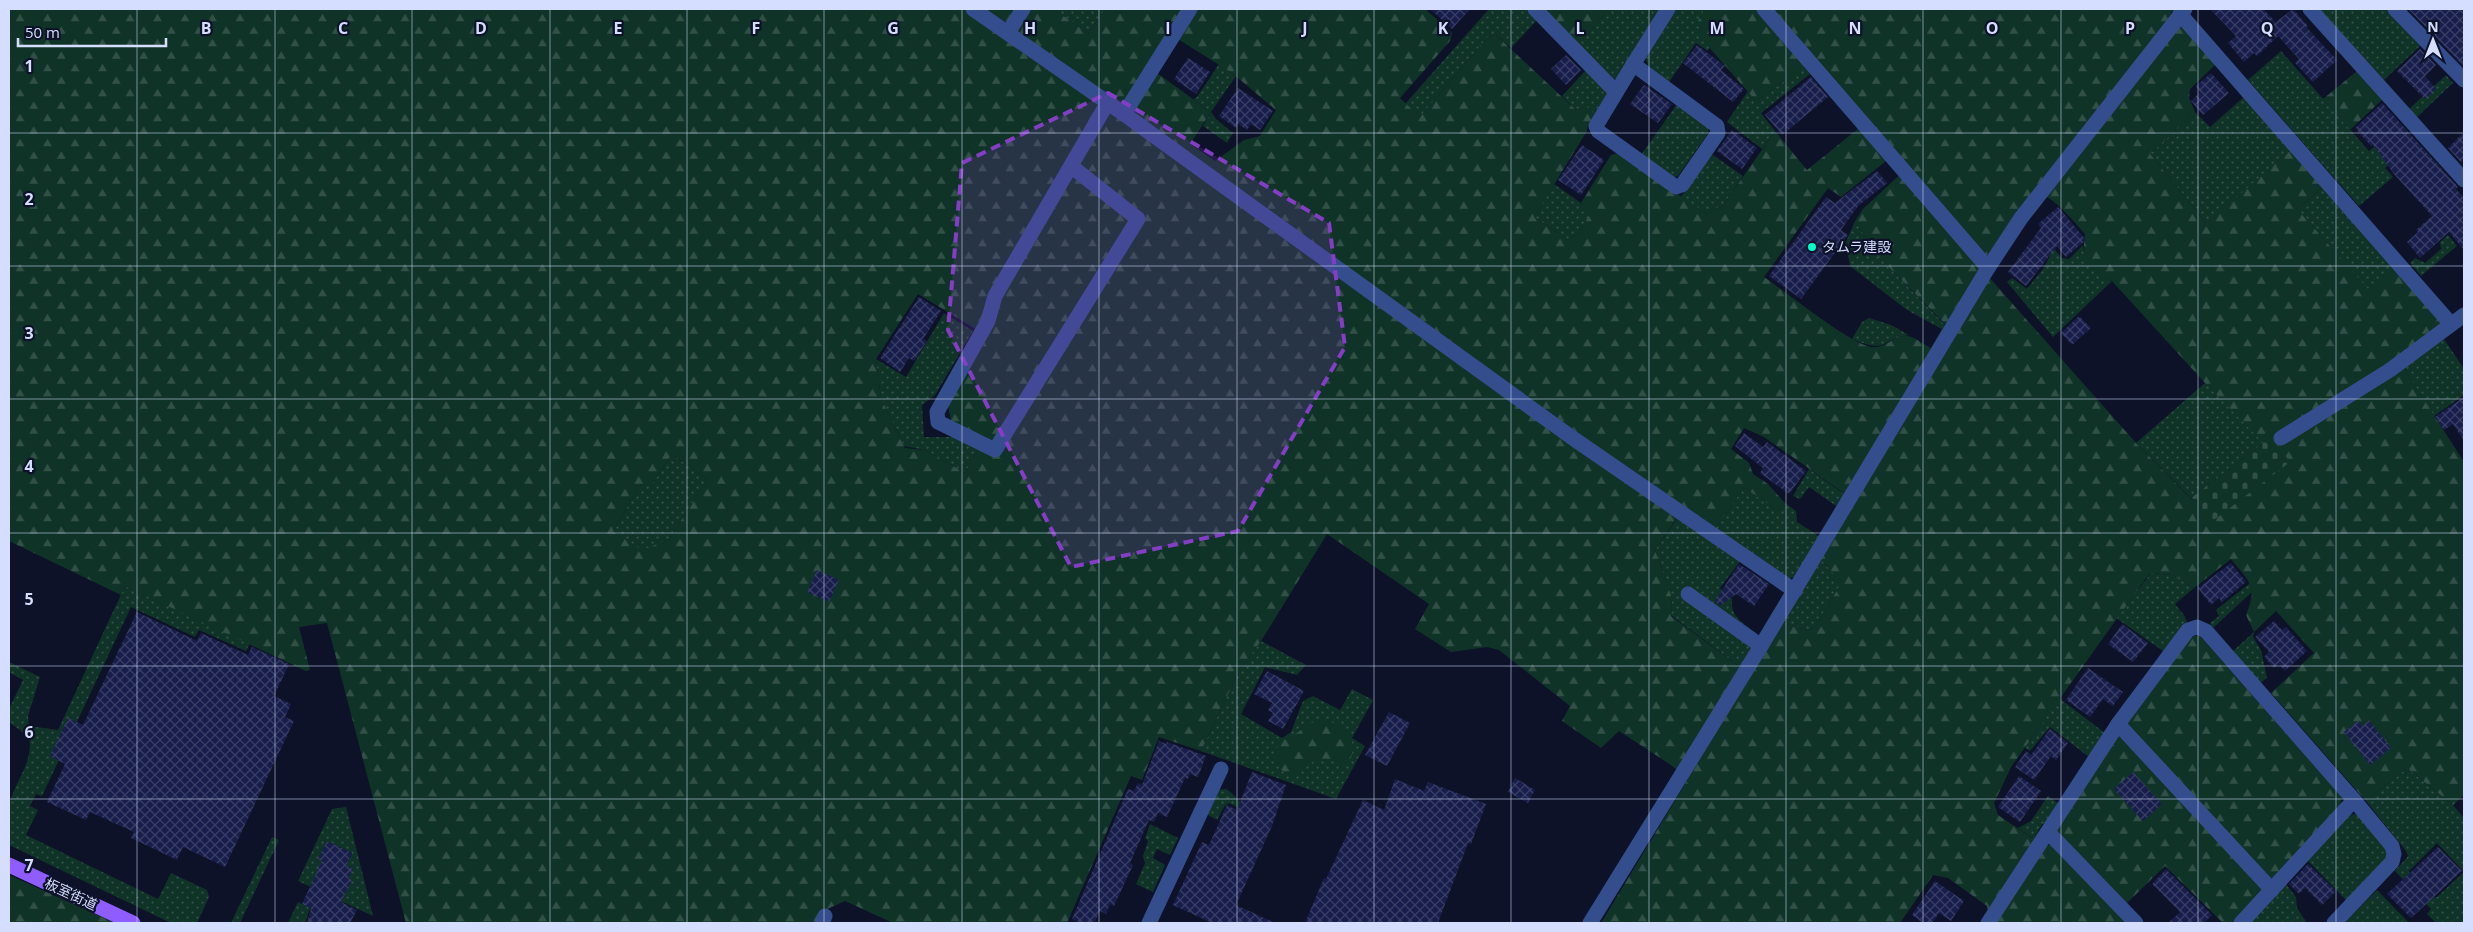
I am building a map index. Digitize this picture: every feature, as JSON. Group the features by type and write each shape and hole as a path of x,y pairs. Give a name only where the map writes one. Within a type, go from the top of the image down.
{"main road":[{"name":"板室街道","path":"9,865 133,923"}],"street":[{"path":"973,9 1108,102 1574,439 1795,591"},
{"path":"1008,33 1023,9"},
{"path":"1124,114 1190,9"},
{"path":"1534,9 1616,92"},
{"path":"1633,64 1717,126 1718,133 1682,185 1676,187 1598,132 1596,126 1633,64 1668,9"},
{"path":"1764,9 1988,268"},
{"path":"2310,9 2464,180"},
{"path":"2395,9 2464,80"},
{"path":"1590,923 1762,646 1988,268 2021,218 2182,12 2451,324"},
{"path":"1071,166 1138,219 996,450 938,422 937,412 988,321 996,296 1071,166 1108,102"},
{"path":"2281,438 2390,370 2464,315"},
{"path":"1688,594 1762,646"},
{"path":"1988,923 2049,833 2118,724 2188,630 2197,627 2206,631 2392,846 2394,854 2392,862 2334,923"},
{"path":"2118,724 2272,890"},
{"path":"1149,923 1221,769"},
{"path":"2241,923 2354,800"},
{"path":"2049,833 2136,923"}],"highlighted area":[{"path":"1108,93 1329,223 1345,347 1238,531 1071,567 948,330 962,163"}],"green space":[{"path":"9,9 1053,9 1089,33 1105,9 1425,9 1452,33 1450,41 1400,98 1420,117 1488,37 1496,35 1576,110 1587,107 1595,114 1587,131 1534,217 1567,239 1580,233 1590,213 1581,203 1611,155 1618,153 1707,214 1724,204 1775,131 1807,170 1859,128 1886,161 1841,197 1828,188 1764,277 1861,344 1876,347 1902,336 1907,336 1913,337 1931,348 1945,324 1876,254 1855,221 1863,209 1907,168 1816,59 1756,101 1700,37 1698,21 1705,9 2174,9 2171,13 2216,64 2190,89 2189,98 2195,112 2150,154 2207,224 2291,149 2324,186 2297,209 2369,290 2395,267 2439,317 2444,339 2403,367 2464,462 2464,795 2453,805 2407,768 2366,801 2271,693 2314,653 2276,611 2254,632 2246,615 2250,605 2250,584 2231,559 2194,588 2173,575 2151,573 2146,578 2011,767 1994,803 1998,815 2032,838 2050,845 2063,818 2184,637 2200,636 2342,797 2340,805 2234,923 2223,923 2165,866 2127,903 2129,923 1982,923 1988,913 1987,906 1948,878 1933,875 1900,923 1601,923 1688,779 1671,765 1619,731 1601,748 1562,721 1570,706 1499,650 1487,647 1451,652 1415,629 1429,604 1327,534 1261,641 1240,669 1201,751 1159,737 1142,780 1131,776 1067,923 893,923 845,901 823,911 818,923 406,923 327,623 299,627 310,670 306,671 125,586 121,595 9,541","holes":["1170,34 1232,73 1276,110 1260,136 1244,140 1215,161 1190,144 1211,112 1150,68","2036,190 2044,194 2063,210 2085,234 2085,258 2091,269 2103,278 2112,281 2205,383 2281,461 2210,518 2136,443 1979,266","918,294 974,328 986,340 948,405 954,437 978,450 965,473 925,450 905,448 881,398 876,359","1744,428 1764,437 1855,501 1820,558 1839,580 1839,587 1815,627 1807,631 1781,621 1740,667 1671,616 1672,598 1655,550 1683,509 1714,530 1744,487 1778,511 1785,503 1768,484 1753,474 1749,463 1731,449","672,454 708,480 668,540 642,550 613,531 641,484 652,484"]},
{"path":"1053,9 1105,9 1089,33"},
{"path":"1489,9 1528,9 1538,19 1511,48 1496,35 1488,37 1420,117 1405,104"},
{"path":"1540,9 1609,9 1582,41 1573,41"},
{"path":"1609,9 1663,9 1619,78 1613,80 1573,41 1582,41"},
{"path":"1676,9 1705,9 1700,20 1699,29 1702,38 1710,47 1708,51 1696,43 1669,82 1650,68 1646,61 1646,56"},
{"path":"2319,9 2386,9 2421,45 2384,80"},
{"path":"2281,51 2369,151 2385,138 2411,144 2385,168 2393,177 2359,206 2248,80"},
{"path":"1219,64 1236,76 1211,112 1193,99 1197,97"},
{"path":"1804,67 1810,74 1761,113 1775,131 1762,149 1727,122 1748,91 1756,101"},
{"path":"1588,68 1608,93 1595,114 1576,110 1562,96"},
{"path":"2357,71 2384,98 2350,130 2323,99"},
{"path":"2446,75 2453,83 2417,117 2409,109"},
{"path":"2245,96 2291,149 2208,225 2150,154 2195,112 2210,127"},
{"path":"1677,104 1707,124 1709,132 1678,176 1672,178 1641,155"},
{"path":"1211,112 1216,119 1233,133 1227,143 1203,126"},
{"path":"1710,153 1743,176 1724,204 1707,214 1681,197"},
{"path":"1554,184 1581,203 1591,213 1580,233 1567,239 1534,217"},
{"path":"2324,186 2395,267 2369,291 2297,209"},
{"path":"1855,221 1876,254 1945,325 1942,329 1907,310 1850,266 1846,242"},
{"path":"2039,232 2062,258 2069,259 2083,245 2086,258 2092,268 2101,276 2112,281 2053,337 2007,282 2012,278 2027,289 2043,269 2050,256 2034,237"},
{"path":"2448,235 2457,246 2421,276 2410,263 2415,258 2425,263 2441,249 2440,242"},
{"path":"944,313 973,331 935,395 922,405 924,437 954,437 978,450 965,473 925,450 904,446 881,398 876,359 906,377"},
{"path":"1869,318 1891,325 1909,335 1878,346 1852,339 1862,322"},
{"path":"2444,339 2464,369 2464,395 2434,416 2403,367"},
{"path":"2205,383 2265,442 2191,498 2136,443"},
{"path":"2271,437 2290,462 2210,523 2191,498"},
{"path":"672,454 708,480 668,540 642,551 613,531 641,484 652,484"},
{"path":"1809,469 1844,494 1836,506 1809,487 1800,499 1793,496"},
{"path":"1744,487 1778,511 1785,503 1796,511 1797,522 1820,537 1794,577 1787,579 1714,530"},
{"path":"1679,516 1741,560 1720,588 1732,599 1733,611 1736,616 1759,635 1740,667 1671,615 1672,598 1655,550"},
{"path":"1820,558 1839,580 1839,587 1815,627 1807,631 1781,621"},
{"path":"2151,573 2173,575 2194,588 2175,604 2187,622 2166,653 2116,618"},
{"path":"2250,583 2252,592 2213,628 2210,623 2219,616 2216,610"},
{"path":"125,586 250,643 246,651 199,630 195,637 131,607 42,796 36,794 30,806 38,810 26,835 158,899 171,873 207,890 209,897 197,923 171,923 9,845 8,809 29,755 30,746 29,737 9,722 9,709 23,680 9,672 9,662 40,677 28,716 29,726 58,730"},
{"path":"2254,632 2253,637 2261,650 2267,678 2260,683 2232,652"},
{"path":"1261,641 1306,665 1297,675 1265,667 1241,714 1282,738 1291,732 1303,701 1313,696 1340,710 1352,689 1373,700 1352,738 1365,746 1336,799 1201,751 1240,669"},
{"path":"2059,698 2105,733 2089,757 2050,727 2030,751 2025,748"},
{"path":"1325,720 1340,726 1350,736 1353,749 1348,765 1325,759 1301,768 1300,775 1289,776 1285,774 1277,763 1274,753 1282,738 1297,733 1310,723"},
{"path":"2407,768 2453,805 2464,818 2464,872 2464,923 2436,923 2427,914 2431,909 2395,871 2408,856 2406,851 2366,801","holes":["2437,843 2464,872 2437,897 2431,898 2409,871"]},
{"path":"1226,789 1253,815 1229,803 1224,807 1217,820 1205,813 1216,790"},
{"path":"2048,796 2058,803 2047,823 2042,824 2034,839 2018,828 2031,821"},
{"path":"346,807 373,916 298,881 332,809","holes":["327,841 352,853 346,866 353,869 348,878 352,880 318,876 325,862 318,859"]},
{"path":"2354,814 2362,816 2387,845 2386,858 2346,900 2307,860 2347,816"},
{"path":"1150,824 1178,838 1170,855 1157,849 1153,858 1165,865 1153,892 1136,884 1145,863 1143,856 1148,841 1145,838"},
{"path":"272,837 279,840 240,923 231,923"},
{"path":"9,875 115,923 9,923"},
{"path":"2285,883 2296,897 2297,908 2307,923 2249,923"},
{"path":"2377,890 2409,923 2344,923"},
{"path":"298,902 310,908 305,923 288,923"}],"building":[{"path":"1430,9 1470,9 1452,29"},
{"path":"2210,9 2263,9 2276,22 2293,9 2308,26 2306,27 2337,60 2313,82 2295,63 2299,59 2278,36 2257,56 2254,53 2244,62 2228,43 2236,36"},
{"path":"2408,9 2464,9 2464,67 2434,35"},
{"path":"1697,45 1725,66 1721,70 1744,89 1733,102 1683,63"},
{"path":"2420,49 2436,65 2425,76 2436,89 2425,99 2397,71"},
{"path":"1566,55 1581,70 1566,85 1551,69"},
{"path":"1188,58 1210,72 1196,94 1174,79"},
{"path":"2211,73 2229,93 2203,115 2191,101 2200,92 2196,86"},
{"path":"1811,77 1828,97 1782,135 1765,115"},
{"path":"1644,85 1672,104 1658,123 1630,104"},
{"path":"1238,88 1273,111 1260,130 1251,124 1247,130 1238,124 1236,128 1219,116"},
{"path":"2382,103 2458,187 2456,189 2464,198 2464,250 2449,232 2420,258 2407,242 2418,232 2416,230 2432,216 2394,174 2373,145 2371,146 2355,128"},
{"path":"1732,130 1757,148 1742,169 1717,151"},
{"path":"2464,132 2464,159 2461,162 2448,148"},
{"path":"1582,145 1604,160 1581,195 1558,180"},
{"path":"1877,171 1887,183 1858,206 1841,230 1848,235 1801,299 1769,276 1826,197 1835,203"},
{"path":"2058,207 2086,240 2066,257 2057,246 2026,286 2008,272 2041,228 2038,224"},
{"path":"919,297 941,311 923,339 927,341 914,361 909,358 900,372 880,358"},
{"path":"2079,316 2091,328 2072,345 2061,333"},
{"path":"2464,397 2464,441 2453,424 2444,430 2435,417"},
{"path":"1744,433 1763,447 1767,442 1806,471 1789,494 1760,473 1763,468 1735,446"},
{"path":"2231,563 2246,582 2222,602 2219,598 2211,605 2198,588"},
{"path":"1739,564 1769,584 1754,606 1736,594 1720,606 1715,601"},
{"path":"817,570 839,580 829,602 807,592"},
{"path":"137,612 197,641 201,633 248,655 252,647 289,664 274,696 291,704 285,717 294,721 225,867 183,847 177,860 131,838 134,832 90,812 86,820 47,802 65,764 50,756 68,718 83,725"},
{"path":"2274,621 2282,630 2286,627 2307,651 2285,671 2279,664 2274,668 2264,657 2269,652 2255,637"},
{"path":"2122,624 2148,643 2133,662 2108,644"},
{"path":"2088,668 2123,692 2113,706 2103,699 2090,717 2066,700"},
{"path":"1267,671 1304,691 1283,729 1268,721 1273,713 1268,710 1272,703 1254,694"},
{"path":"1389,712 1410,723 1387,766 1365,755"},
{"path":"2369,720 2391,748 2370,765 2344,732 2358,721 2363,726"},
{"path":"2050,729 2068,743 2056,760 2051,756 2034,780 2015,767 2026,751 2031,755"},
{"path":"1159,741 1206,756 1198,777 1190,774 1188,779 1185,778 1167,817 1158,813 1154,822 1149,820 1130,863 1133,865 1114,906 1110,904 1106,914 1100,911 1094,923 1081,923 1072,919 1128,789 1134,791 1138,783 1142,785"},
{"path":"1252,772 1286,785 1272,826 1236,905 1275,923 1212,923 1173,905 1202,842 1209,845 1227,805 1237,810"},
{"path":"2133,772 2162,804 2143,821 2114,789"},
{"path":"2019,776 2041,791 2020,822 1998,807"},
{"path":"1515,778 1535,790 1528,803 1508,792"},
{"path":"1395,779 1424,791 1428,782 1486,804 1471,844 1468,843 1438,923 1305,923 1324,878 1326,879 1363,800 1384,810"},
{"path":"327,841 352,853 346,866 353,869 348,878 352,880 341,902 357,910 350,923 307,923 311,908 302,904 322,861 318,859"},
{"path":"2438,847 2462,871 2411,918 2387,894"},
{"path":"2308,864 2336,891 2322,905 2305,888 2299,894 2289,884"},
{"path":"2166,869 2212,915 2204,923 2168,923 2180,912 2152,884"},
{"path":"1935,881 1964,901 1951,921 1939,913 1932,923 1923,923 1912,915"}],"place":[{"name":"タムラ建設","path":"1812,247"}]}
